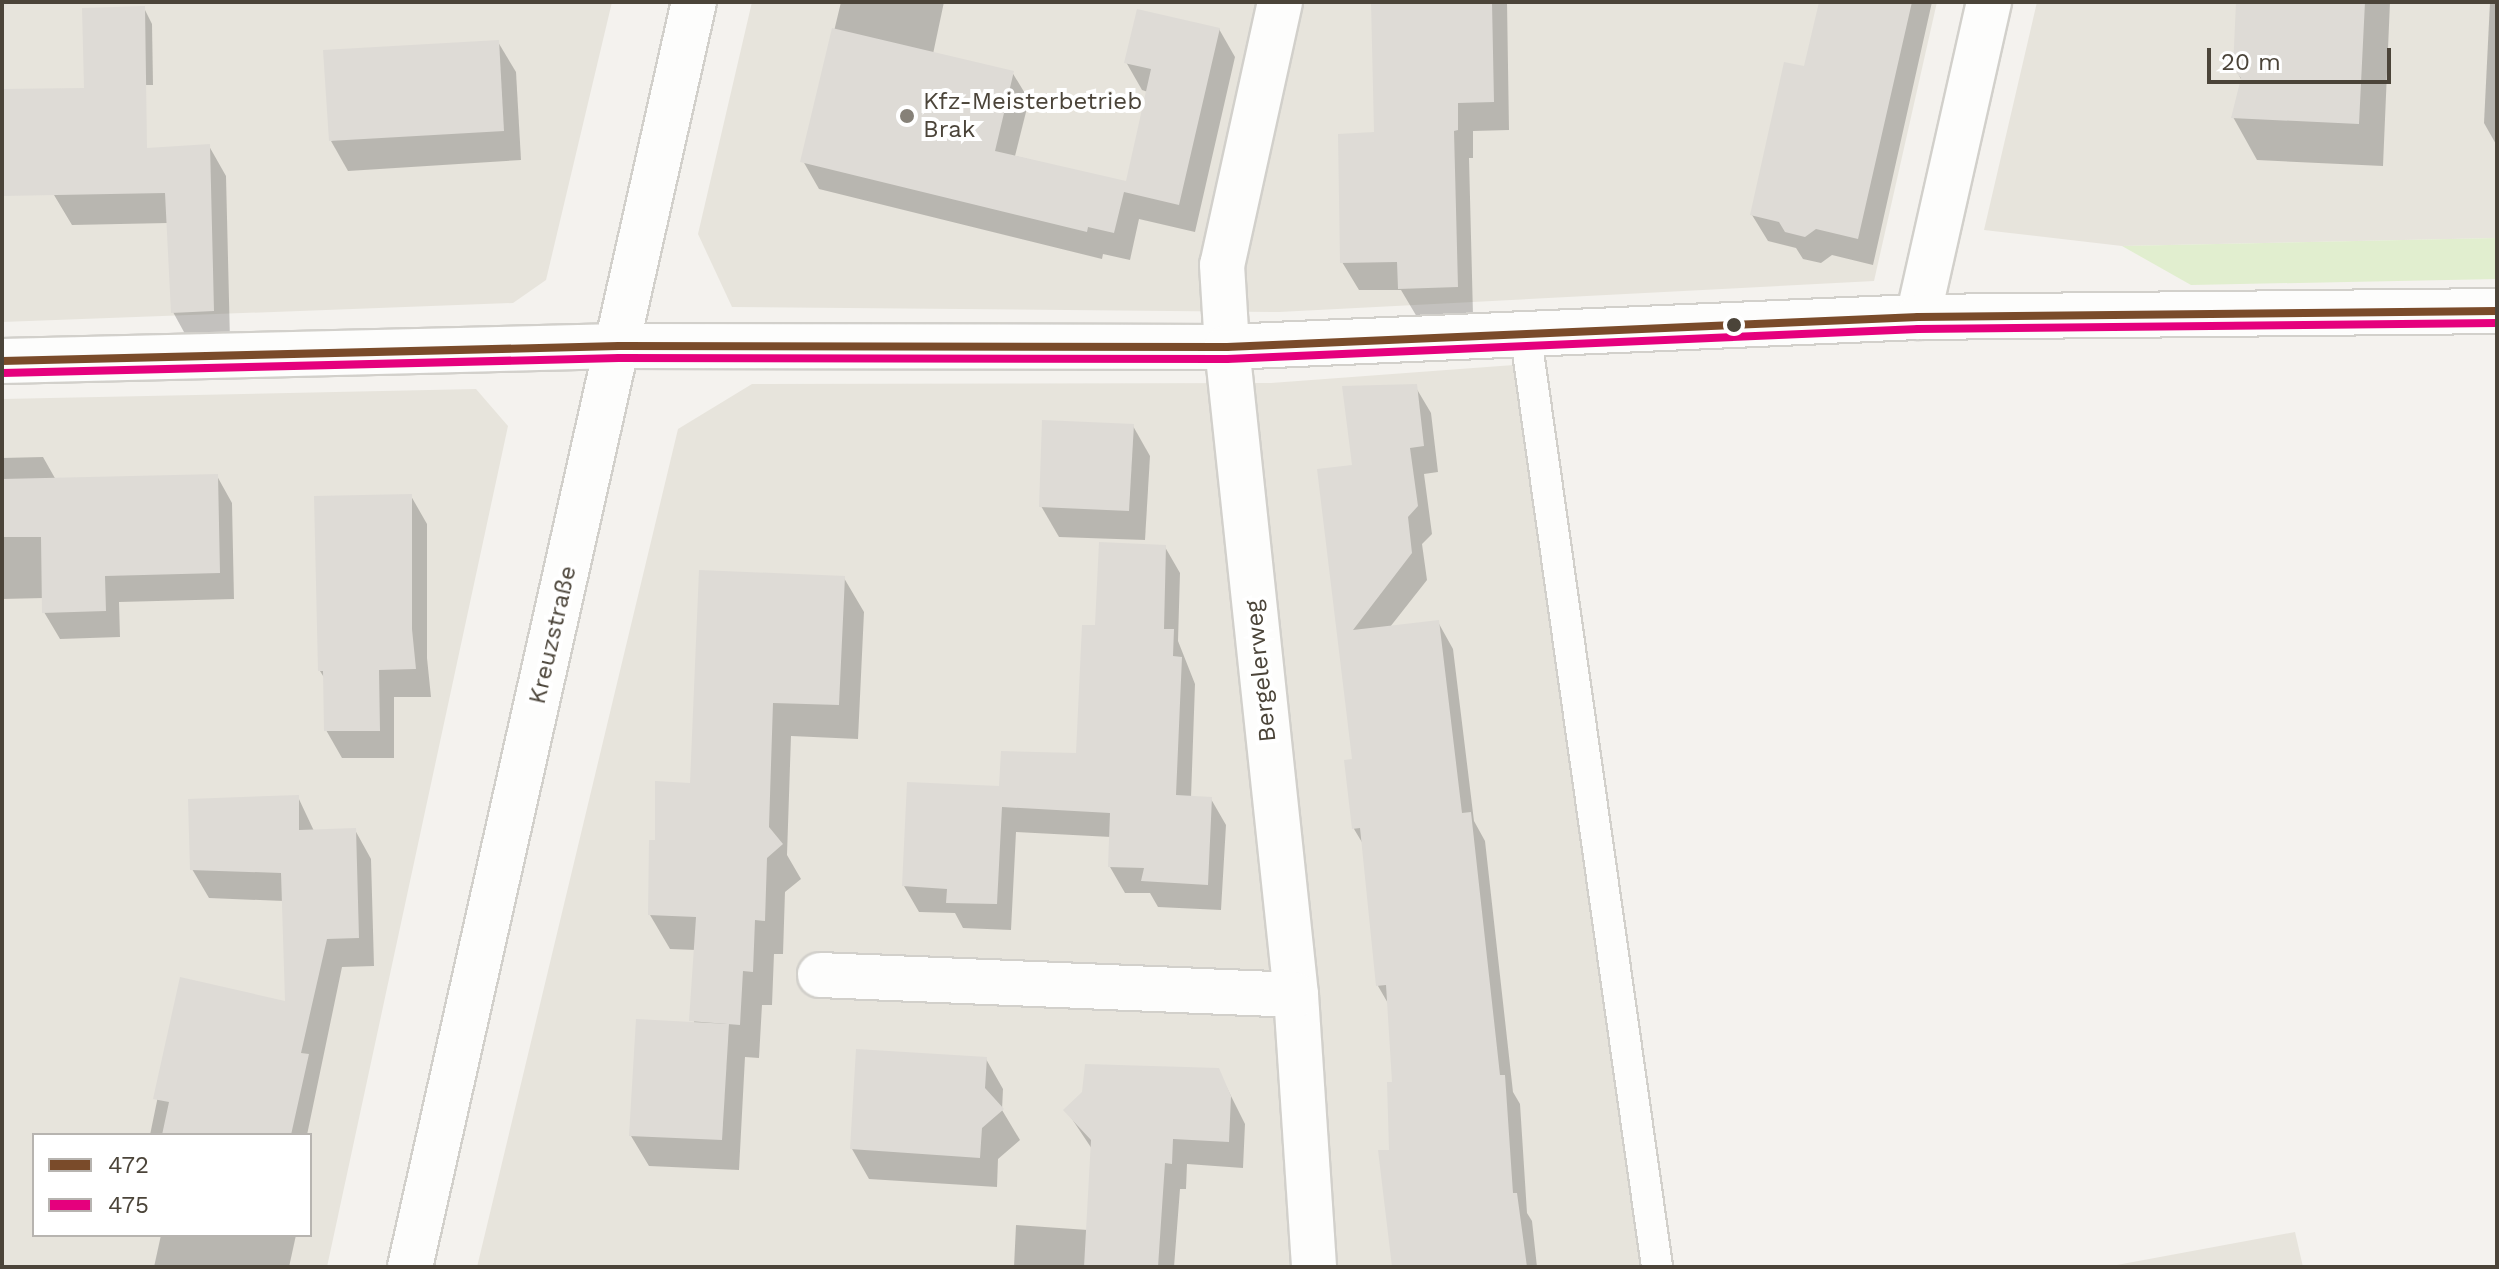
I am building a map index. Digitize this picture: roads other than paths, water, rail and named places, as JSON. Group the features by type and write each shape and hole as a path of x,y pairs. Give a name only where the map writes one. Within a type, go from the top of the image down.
{"street":[{"name":"Kreuzstraße","path":"410,1267 694,2"},
{"name":"Bergelerweg","path":"1280,2 1222,265 1227,347 1296,995 1314,1267"},
{"path":"1918,317 1989,2"},
{"path":"2,361 619,346 1227,347 1525,331 1918,317 2497,311"},
{"path":"820,975 1296,995"}],"lane":[{"path":"1525,331 1657,1267"}],"place":[{"name":"Kfz-Meisterbetrieb Brak","path":"907,116"}]}
